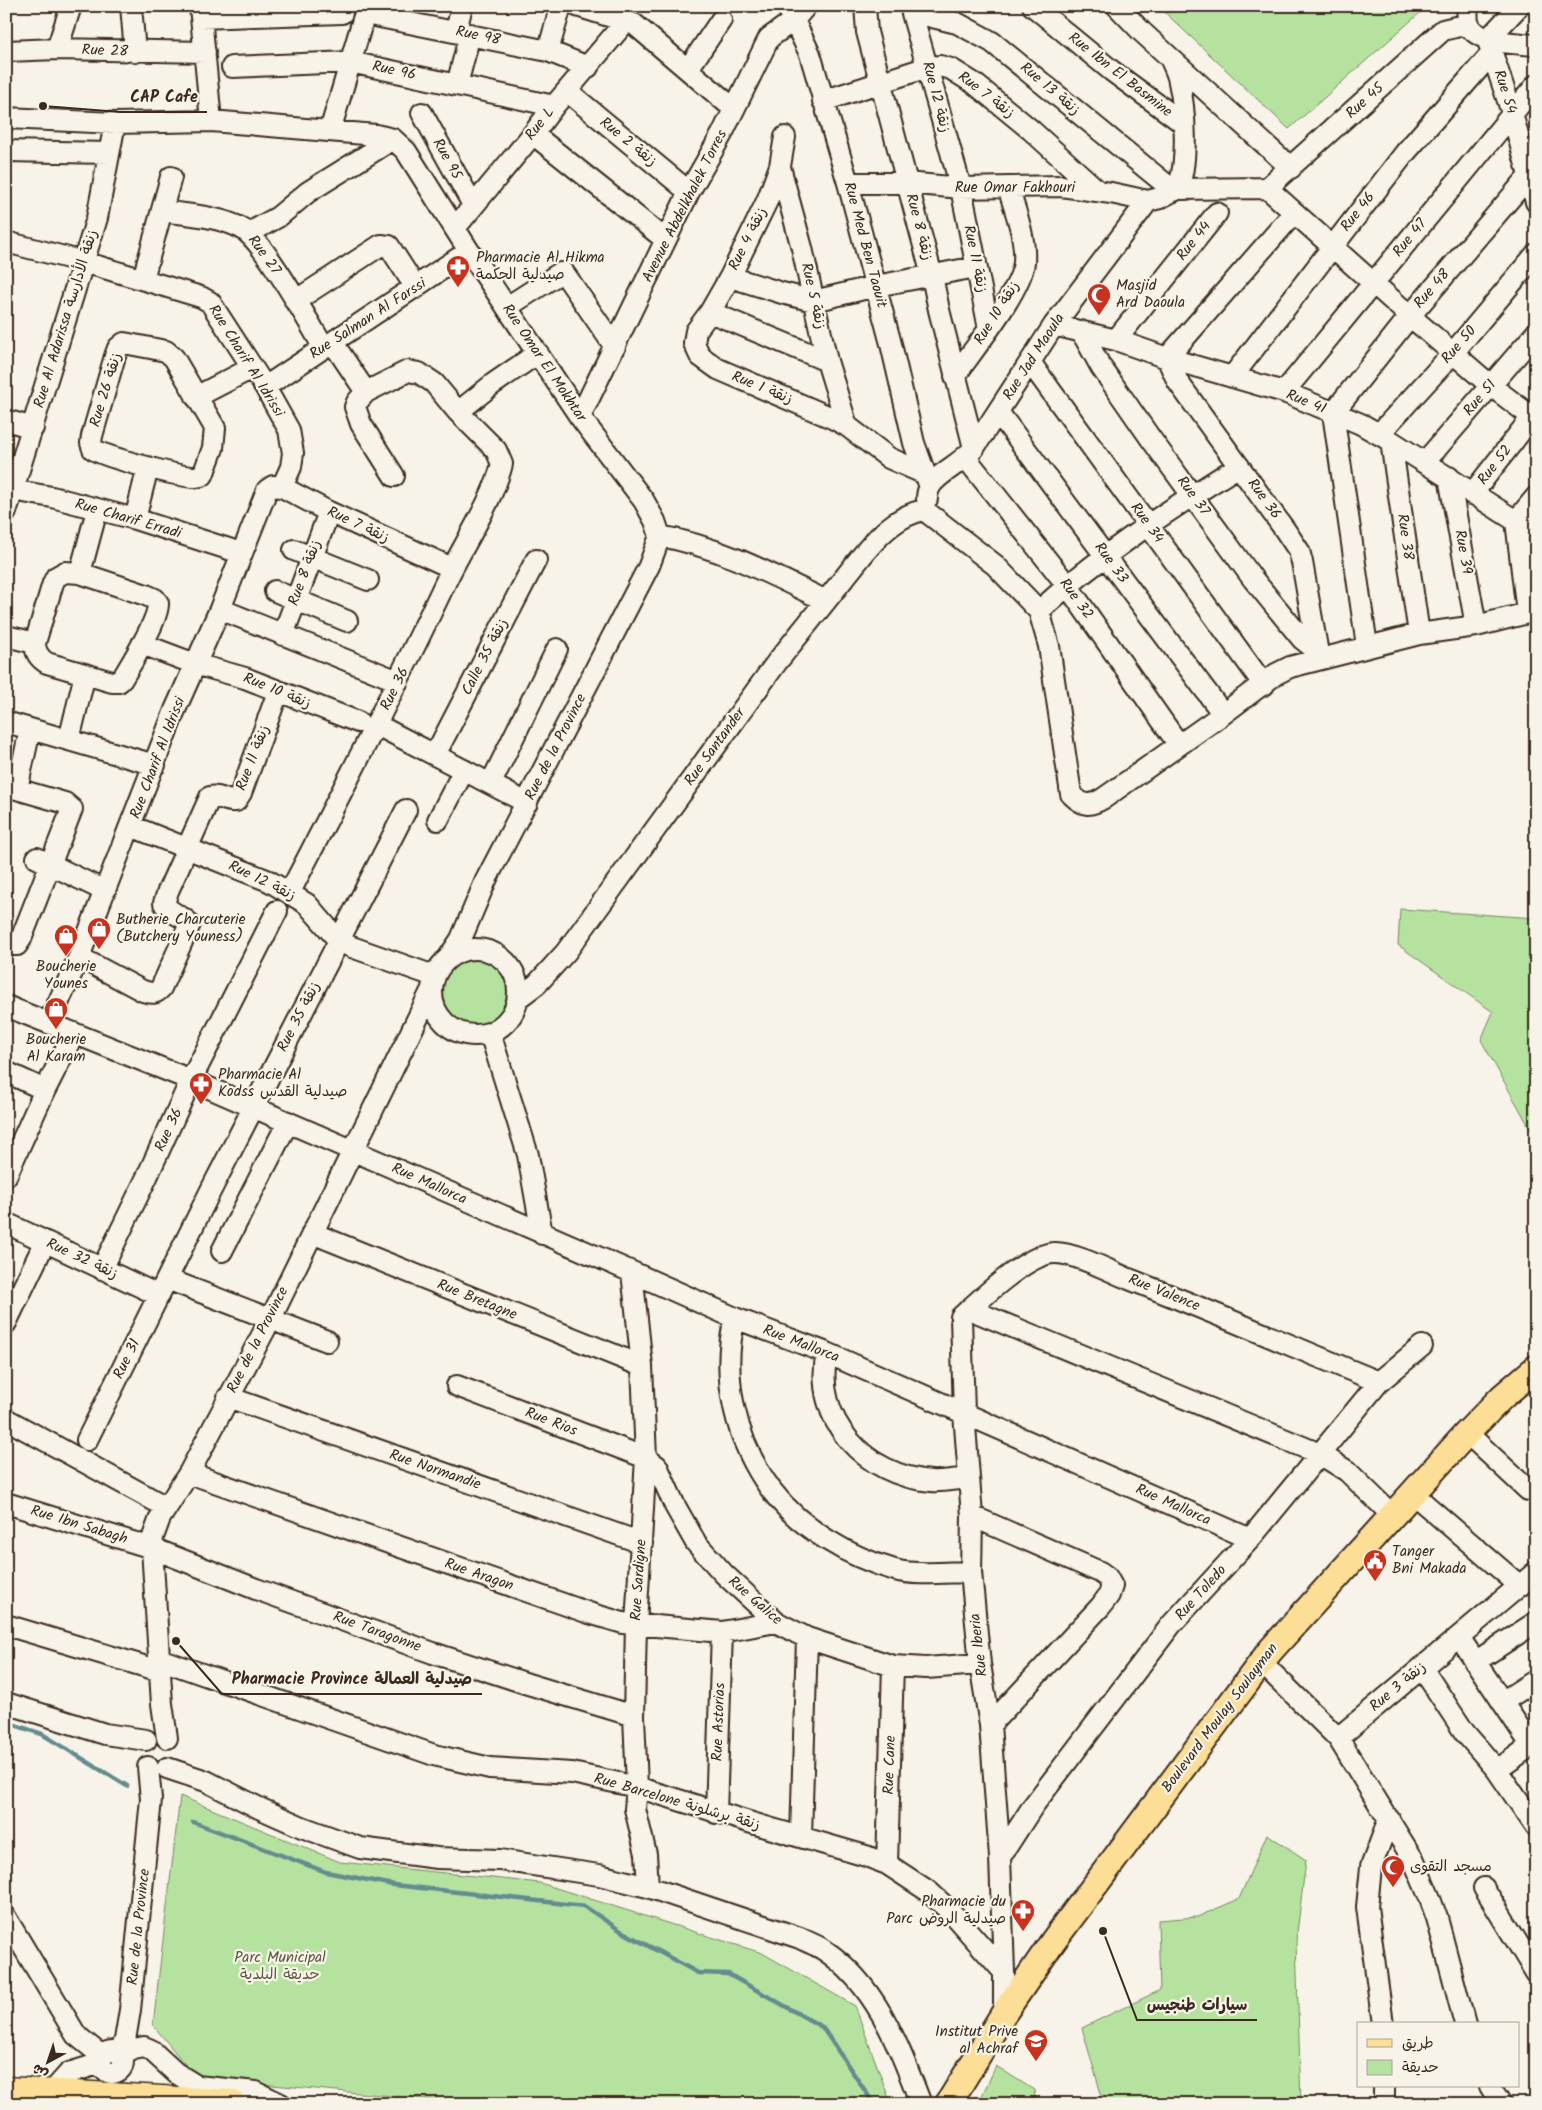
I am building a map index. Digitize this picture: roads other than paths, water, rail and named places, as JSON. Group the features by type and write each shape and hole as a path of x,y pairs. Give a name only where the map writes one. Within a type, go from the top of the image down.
{"highway":[{"path":"6,2091 52,2092 231,2104"}],"main road":[{"name":"Boulevard Moulay Soulayman","path":"948,2104 1004,2013 1054,1940 1232,1700 1309,1606 1466,1433 1502,1397 1536,1368"}],"street":[{"path":"57,49 71,6"},
{"path":"131,6 135,52"},
{"path":"457,85 463,33 462,6"},
{"path":"548,51 561,6"},
{"path":"577,6 626,13 642,30 734,109"},
{"name":"Rue 8 زنقة","path":"865,6 867,32 932,276 970,453"},
{"name":"Rue Ibn El Basmine","path":"1033,6 1112,71 1184,124"},
{"path":"1117,6 1170,58 1291,168"},
{"name":"Rue 46","path":"1232,377 1331,246 1490,46 1518,6"},
{"name":"Rue 12 زنقة","path":"911,9 961,188"},
{"name":"Rue 13 زنقة","path":"911,9 957,23 998,47 1176,190"},
{"path":"330,131 366,10"},
{"name":"Rue 98","path":"366,10 548,51 588,67"},
{"name":"Rue Med Ben Taouit","path":"795,11 810,54 848,183 876,286 914,443 926,480"},
{"name":"Avenue Abdelkhalek Torres","path":"580,418 689,192 734,109 769,38 795,11"},
{"path":"211,121 200,12 342,13"},
{"name":"Rue L","path":"455,228 533,134 560,98 588,67 626,13"},
{"path":"1468,15 1476,33 1490,46 1536,44"},
{"name":"Rue 45","path":"1268,188 1443,30 1468,15"},
{"path":"688,69 721,20"},
{"name":"Rue 54","path":"1490,46 1532,173 1536,202"},
{"name":"Rue 28","path":"6,51 57,49 205,52"},
{"path":"1170,58 1179,81 1184,124 1185,149 1182,178 1176,190"},
{"name":"Rue 96","path":"232,67 350,62 457,85 560,98"},
{"name":"Rue 7 زنقة","path":"823,101 928,67 940,66 951,69 975,84 1031,130 1098,191"},
{"name":"Rue 47","path":"1284,392 1512,113 1535,88"},
{"name":"Rue 2 زنقة","path":"560,98 689,192"},
{"name":"Rue 95","path":"422,113 472,206"},
{"path":"6,118 115,123 211,121 330,131 393,139"},
{"name":"Rue Al Adarissa زنقة الأدارسة","path":"6,512 10,490 34,428 66,312 97,218 115,123"},
{"path":"533,134 666,240"},
{"name":"Rue 4 زنقة","path":"695,335 730,277 760,216 780,166 785,137"},
{"path":"248,233 278,217 308,192 393,139"},
{"name":"Rue Omar El Mokhtar","path":"393,139 406,151 469,251 580,418 644,501 655,521 660,536"},
{"path":"6,151 109,153"},
{"name":"Rue 5 زنقة","path":"780,166 802,248 827,361 847,426"},
{"name":"Rue 48","path":"1333,413 1410,316 1532,173"},
{"path":"143,279 171,177"},
{"name":"Rue Omar Fakhouri","path":"848,183 906,183 961,188 1061,186 1148,200 1160,198 1176,190 1268,188"},
{"name":"Rue 10 زنقة","path":"955,376 1008,299 1024,267 1023,249 1008,187"},
{"name":"Rue 11 زنقة","path":"961,188 989,329"},
{"path":"1268,188 1294,214 1490,385 1534,417"},
{"name":"Rue Jad Maoula","path":"926,480 942,475 970,453 1054,325 1148,200"},
{"name":"Rue 27","path":"162,210 222,221 248,233 258,243 295,301 328,346 366,392"},
{"name":"Rue 44","path":"1116,340 1216,213"},
{"path":"1167,358 1294,214"},
{"name":"Rue Charif Al Idrissi","path":"6,242 143,279 210,302 265,387 289,430 293,445 291,466 274,490 240,554 220,609 154,765 132,826 79,957 48,1023"},
{"path":"295,301 380,245 386,244 416,288"},
{"name":"Rue Salman Al Farssi","path":"265,387 469,251"},
{"name":"Rue 50","path":"1385,437 1536,254"},
{"path":"730,277 814,301 876,286 976,267"},
{"path":"507,307 560,273 564,273 615,347"},
{"path":"710,312 827,361"},
{"name":"Rue 41","path":"1054,325 1116,340 1167,358 1284,392 1385,437 1516,521 1536,529"},
{"name":"Rue 37","path":"1081,331 1102,368 1151,439 1259,587 1302,639 1318,655"},
{"name":"Rue 51","path":"1424,463 1536,333"},
{"name":"Rue 1 زنقة","path":"695,335 695,349 700,356 718,369 817,411 847,426 889,458 926,480"},
{"name":"Rue 26 زنقة","path":"128,343 168,352 174,358 214,428 213,448 206,473 194,477 148,467 100,454 91,446 92,436 118,348 122,344 128,343"},
{"path":"394,476 376,449 356,412 357,402 366,392 402,373 413,371 426,377 434,384 458,412 488,378 538,353"},
{"name":"Rue 36","path":"1167,358 1178,382 1299,551 1318,655"},
{"name":"Rue 34","path":"1030,362 1264,685"},
{"path":"196,397 252,368"},
{"name":"Rue 36","path":"290,892 368,724 398,681 452,568 496,483 502,464 500,457 479,432 458,412"},
{"name":"Rue 33","path":"998,412 1223,714"},
{"path":"1333,413 1367,646"},
{"name":"Rue 52","path":"1472,494 1534,417"},
{"path":"6,420 34,428"},
{"name":"Rue 38","path":"1385,437 1419,634"},
{"name":"Rue 32","path":"970,453 1179,745"},
{"path":"1039,611 1067,586 1106,556 1193,495 1239,466"},
{"path":"135,519 148,467"},
{"name":"Rue 39","path":"1449,477 1476,626"},
{"path":"926,480 924,510 995,565 1039,611 1049,646 1071,794 1078,801 1085,804 1093,804 1129,781 1264,685 1276,674 1290,667 1318,655 1419,634 1476,626 1531,612 1516,521 1536,497"},
{"name":"Rue Charif Erradi","path":"10,490 52,497 135,519 240,554"},
{"name":"Rue 7 زنقة","path":"274,490 328,512 452,568"},
{"path":"80,573 97,510"},
{"name":"Rue Santander","path":"518,998 537,984 566,952 777,662 877,538 907,516 924,510"},
{"name":"Rue 8 زنقة","path":"284,635 295,600 302,554 328,512"},
{"path":"660,536 681,540 722,553 826,601"},
{"name":"Rue de la Province","path":"449,957 461,939 486,880 650,566 660,536"},
{"path":"302,554 368,580"},
{"name":"Calle 35 زنقة","path":"435,755 536,560"},
{"path":"65,572 80,573 146,594 157,600 158,608 142,644 120,682 112,682 43,661 36,651 35,643 55,579 65,572"},
{"path":"275,591 347,621"},
{"path":"220,609 398,681"},
{"path":"6,636 35,643"},
{"name":"Rue 10 زنقة","path":"142,644 196,664 245,678 278,692 368,724 435,755 527,803"},
{"path":"491,784 557,649"},
{"path":"69,740 84,674"},
{"name":"Rue 11 زنقة","path":"188,848 210,796 217,796 233,802 236,801 241,793 278,692"},
{"path":"6,722 154,765"},
{"path":"6,945 17,945 22,939 44,861 72,809 64,803 12,787 30,730"},
{"path":"438,820 464,770"},
{"name":"Rue 35 زنقة","path":"162,1287 338,939 406,810"},
{"name":"Rue 12 زنقة","path":"132,826 269,881 307,904 338,939 433,983"},
{"path":"79,957 143,991 157,992 164,982 190,924 164,904 188,848"},
{"path":"44,861 105,891"},
{"name":"Rue 36","path":"102,1269 191,1080 277,910"},
{"path":"485,950 497,955 507,963 514,973 518,985 518,998 515,1010 501,1028 478,1036 466,1035 454,1031 444,1024 437,1014 432,1003 433,983 440,966 449,957 460,951 485,950"},
{"name":"Rue de la Province","path":"111,2057 125,2040 130,2013 162,1704 152,1548 156,1528 166,1507 189,1473 270,1320 433,983"},
{"name":"Rue Mallorca","path":"6,1006 191,1080 735,1318 827,1353 964,1412 1250,1539"},
{"path":"6,1176 74,1032"},
{"path":"490,1033 528,1155 542,1234"},
{"path":"6,1072 45,1090"},
{"path":"222,1251 288,1122"},
{"name":"Rue 32 زنقة","path":"6,1223 102,1269 270,1320"},
{"name":"Rue Bretagne","path":"312,1233 642,1366"},
{"path":"6,1323 45,1242"},
{"name":"Rue Valence","path":"965,1313 1002,1281 1020,1269 1046,1254 1060,1254 1167,1294 1379,1382"},
{"name":"Rue Sardigne","path":"632,1272 642,1366 646,1458 636,1624 634,1716 638,1787 635,1809 646,1854 648,1887"},
{"name":"Rue 31","path":"87,1440 162,1287"},
{"path":"965,1313 1320,1454 1354,1477 1392,1515"},
{"name":"Rue Iberia","path":"965,1313 964,1412 972,1516 971,1572 980,1664 990,1724 1000,1856 1004,1972"},
{"path":"735,1318 730,1336 729,1364 732,1399 746,1444 772,1491 817,1534 859,1557 897,1571 971,1572"},
{"path":"270,1320 327,1341"},
{"name":"Rue Toledo","path":"1000,1856 1033,1806 1171,1625 1250,1539 1379,1382 1422,1346"},
{"path":"827,1353 824,1375 825,1391 831,1412 844,1437 880,1464 913,1478 932,1481 968,1478"},
{"name":"Rue Rios","path":"457,1386 646,1458"},
{"name":"Rue Normandie","path":"228,1397 642,1543"},
{"path":"6,1419 166,1507"},
{"path":"1466,1433 1528,1490"},
{"name":"Rue Galice","path":"646,1458 657,1466 675,1506 696,1543 724,1574 776,1622 807,1638 893,1666 926,1668 980,1664"},
{"name":"Rue Aragon","path":"189,1473 581,1611 623,1623 722,1632 776,1622"},
{"path":"1412,1493 1520,1586"},
{"name":"Rue Ibn Sabagh","path":"6,1503 152,1548"},
{"path":"972,1516 1100,1572 1107,1577 1112,1586 1109,1595 1101,1606 990,1724"},
{"name":"Rue Taragonne","path":"152,1548 433,1653 634,1716"},
{"name":"Rue 3 زنقة","path":"1338,1738 1536,1572"},
{"path":"1475,1662 1536,1622"},
{"name":"Rue Barcelone زنقة برشلونة","path":"6,1624 160,1665 434,1755 490,1768 572,1773 638,1787 800,1837 847,1849 887,1864 928,1891 950,1911 1004,1972"},
{"name":"Rue Astorias","path":"716,1812 722,1632"},
{"path":"1459,1637 1502,1702 1533,1744 1497,1770"},
{"path":"800,1837 807,1638"},
{"path":"1262,1663 1338,1738 1412,1859 1429,1896 1444,1943 1464,2022"},
{"name":"Rue Cane","path":"887,1864 893,1666"},
{"path":"1422,1668 1465,1733 1533,1816"},
{"path":"1502,1702 1536,1680"},
{"path":"6,1703 105,1734 157,1754 282,1819 360,1848 437,1858 500,1860 594,1874 648,1887 800,1938 823,1949 842,1965 876,2004 899,2049 921,2104"},
{"path":"1383,2022 1367,1907 1370,1867 1388,1819"},
{"path":"1484,1888 1536,1973"},
{"path":"6,1918 76,2035 111,2057"},
{"path":"1004,1972 1004,2013"},
{"path":"130,2013 139,2033 151,2050 176,2073 197,2086 256,2092 281,2104"},
{"path":"52,2092 70,2073 134,2048 144,2047 151,2050"},
{"path":"1384,2088 1384,2104"},
{"path":"1491,2088 1501,2104"}],"waterway":[{"path":"6,1722 42,1734 127,1786"},
{"path":"193,1822 326,1872 394,1885 584,1906 621,1931 698,1973 728,1974 822,2027 874,2104"}],"place":[{"name":"CAP Cafe","path":"43,106"},
{"name":"Pharmacie Al Hikma صيدلية الحكمة","path":"458,288"},
{"name":"Masjid Ard Daoula","path":"1099,316"},
{"name":"Butherie Charcuterie (Butchery Youness)","path":"99,950"},
{"name":"Boucherie Younes","path":"66,957"},
{"name":"Boucherie Al Karam","path":"56,1030"},
{"name":"Pharmacie Al Kodss صيدلية القدس","path":"201,1105"},
{"name":"Tanger Bni Makada","path":"1375,1582"},
{"name":"Pharmacie Province صيدلية العمالة","path":"176,1641"},
{"name":"مسجد التقوى","path":"1393,1888"},
{"name":"سيارات طنجيس","path":"1103,1931"},
{"name":"Pharmacie du Parc صيدلية الروض","path":"1023,1932"},
{"name":"Institut Prive al Achraf","path":"1036,2062"}],"park label":[{"name":"Parc Municipal حديقة البلدية","path":"280,1966"}]}
